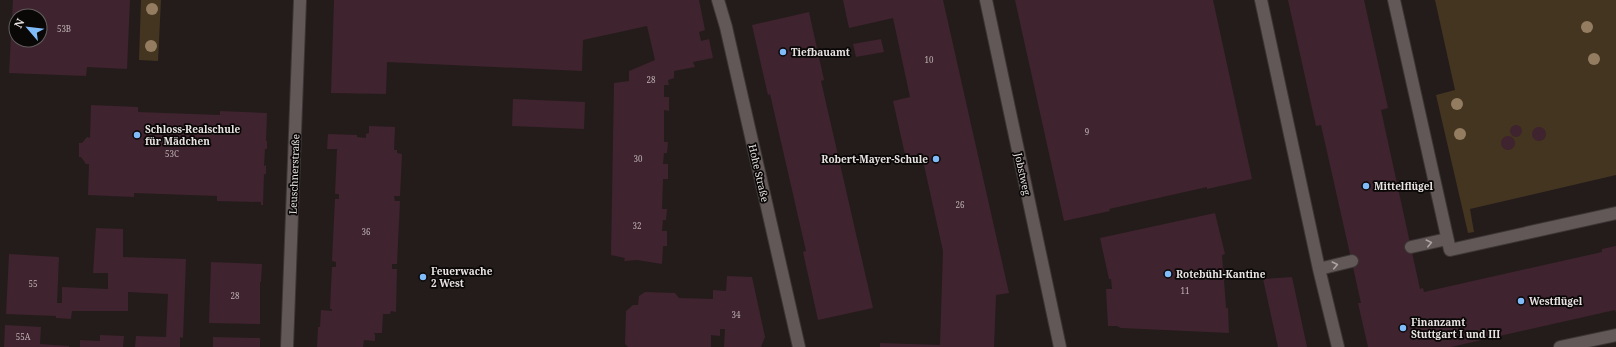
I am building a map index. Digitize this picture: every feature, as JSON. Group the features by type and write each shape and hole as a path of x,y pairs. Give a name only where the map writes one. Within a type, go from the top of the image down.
{"street":[{"name":"Leuschnerstraße","path":"287,347 300,0"},
{"name":"Hohe Straße","path":"718,0 726,27 799,347"},
{"name":"Jobstweg","path":"986,0 1060,347"},
{"path":"1261,0 1318,269 1338,347"},
{"path":"1394,0 1450,250 1616,213"},
{"path":"1411,247 1447,238"},
{"path":"1318,269 1352,261"},
{"path":"1560,347 1616,335"}],"shaded area":[{"path":"141,0 161,0 158,61 139,60"},
{"path":"1435,0 1616,0 1616,175 1470,209 1474,232 1468,233 1436,95 1455,90"}],"building":[{"path":"13,0 130,0 127,69 87,67 86,76 9,73 10,48 48,48 48,8 13,8"},
{"path":"334,0 699,0 705,30 699,32 701,41 709,39 713,58 693,62 695,67 674,71 674,78 668,80 669,85 664,85 664,97 669,97 669,111 664,110 664,142 668,142 667,153 664,153 663,164 668,164 668,179 663,179 662,209 667,209 666,220 663,220 662,231 667,231 667,246 663,246 662,264 637,260 624,261 625,258 611,255 614,83 629,81 629,71 655,60 647,26 583,40 582,71 387,62 386,94 331,93"},
{"path":"843,0 943,0 1009,293 996,295 994,347 880,347 880,343 940,345 943,251 922,156 906,159 893,101 910,97 893,18 849,28"},
{"path":"1015,0 1213,0 1252,179 1207,189 1207,187 1109,209 1110,211 1064,221"},
{"name":"Mittelflügel","path":"1288,0 1364,0 1388,108 1381,110 1420,289 1423,288 1424,292 1602,252 1602,249 1616,246 1616,313 1615,310 1451,347 1368,347 1358,303 1361,303 1321,125 1316,126"},
{"path":"809,12 824,80 821,81 873,308 818,320 803,252 806,251 770,94 768,95 752,25"},
{"path":"881,39 884,52 856,57 853,44"},
{"path":"513,99 585,102 584,129 512,126"},
{"path":"91,105 138,107 138,112 220,115 220,111 267,113 267,149 265,149 264,166 266,165 266,174 264,174 263,205 261,205 261,202 217,201 217,196 134,193 134,197 88,195 89,164 86,164 81,157 79,157 79,143 82,143 87,137 90,138"},
{"path":"1514,125 1518,125 1522,131 1518,137 1514,137 1510,133 1510,129"},
{"path":"369,126 395,127 394,150 397,150 397,153 402,154 400,196 394,196 395,201 400,201 397,264 392,264 392,269 397,269 396,312 391,311 390,314 383,314 382,333 374,333 375,341 364,340 363,347 317,347 321,310 332,311 332,309 330,309 332,267 336,267 336,262 332,261 335,199 339,199 339,194 335,194 338,149 327,149 328,134 357,135 357,137 366,138 366,134 369,133"},
{"path":"1539,127 1544,129 1546,134 1544,139 1539,141 1534,139 1532,134 1534,129"},
{"path":"1508,136 1513,138 1515,143 1513,148 1508,150 1503,148 1501,143 1503,138"},
{"name":"Rotebühl-Kantine","path":"1215,213 1225,254 1222,255 1223,269 1227,269 1228,280 1224,280 1226,308 1228,308 1229,333 1121,328 1117,326 1108,326 1106,289 1112,289 1111,279 1109,279 1100,238"},
{"path":"96,228 123,229 123,257 186,259 183,338 180,337 180,347 135,347 136,336 166,337 168,294 128,292 128,311 72,311 71,319 56,318 56,316 6,314 9,254 59,257 57,303 62,303 62,287 108,289 108,273 93,273"},
{"path":"211,262 262,264 260,282 260,324 209,323"},
{"path":"727,276 752,277 765,337 761,347 724,347 725,329 720,329 720,336 711,335 711,347 628,347 625,344 626,311 633,305 638,305 639,296 645,292 675,293 679,298 713,299 713,290 726,291"},
{"path":"1292,277 1307,347 1278,347 1263,279"},
{"path":"5,325 41,327 40,344 69,347 4,347"},
{"path":"100,335 124,336 123,347 80,347 80,340 100,341"},
{"path":"213,337 260,338 260,347 213,347"}],"place":[{"name":"Tiefbauamt","path":"783,52"},
{"name":"Schloss-Realschule für Mädchen","path":"137,135"},
{"name":"Robert-Mayer-Schule","path":"936,159"},
{"name":"Mittelflügel","path":"1366,186"},
{"name":"Rotebühl-Kantine","path":"1168,274"},
{"name":"Feuerwache 2 West","path":"423,277"},
{"name":"Westflügel","path":"1521,301"},
{"name":"Finanzamt Stuttgart I und III","path":"1403,328"}]}
